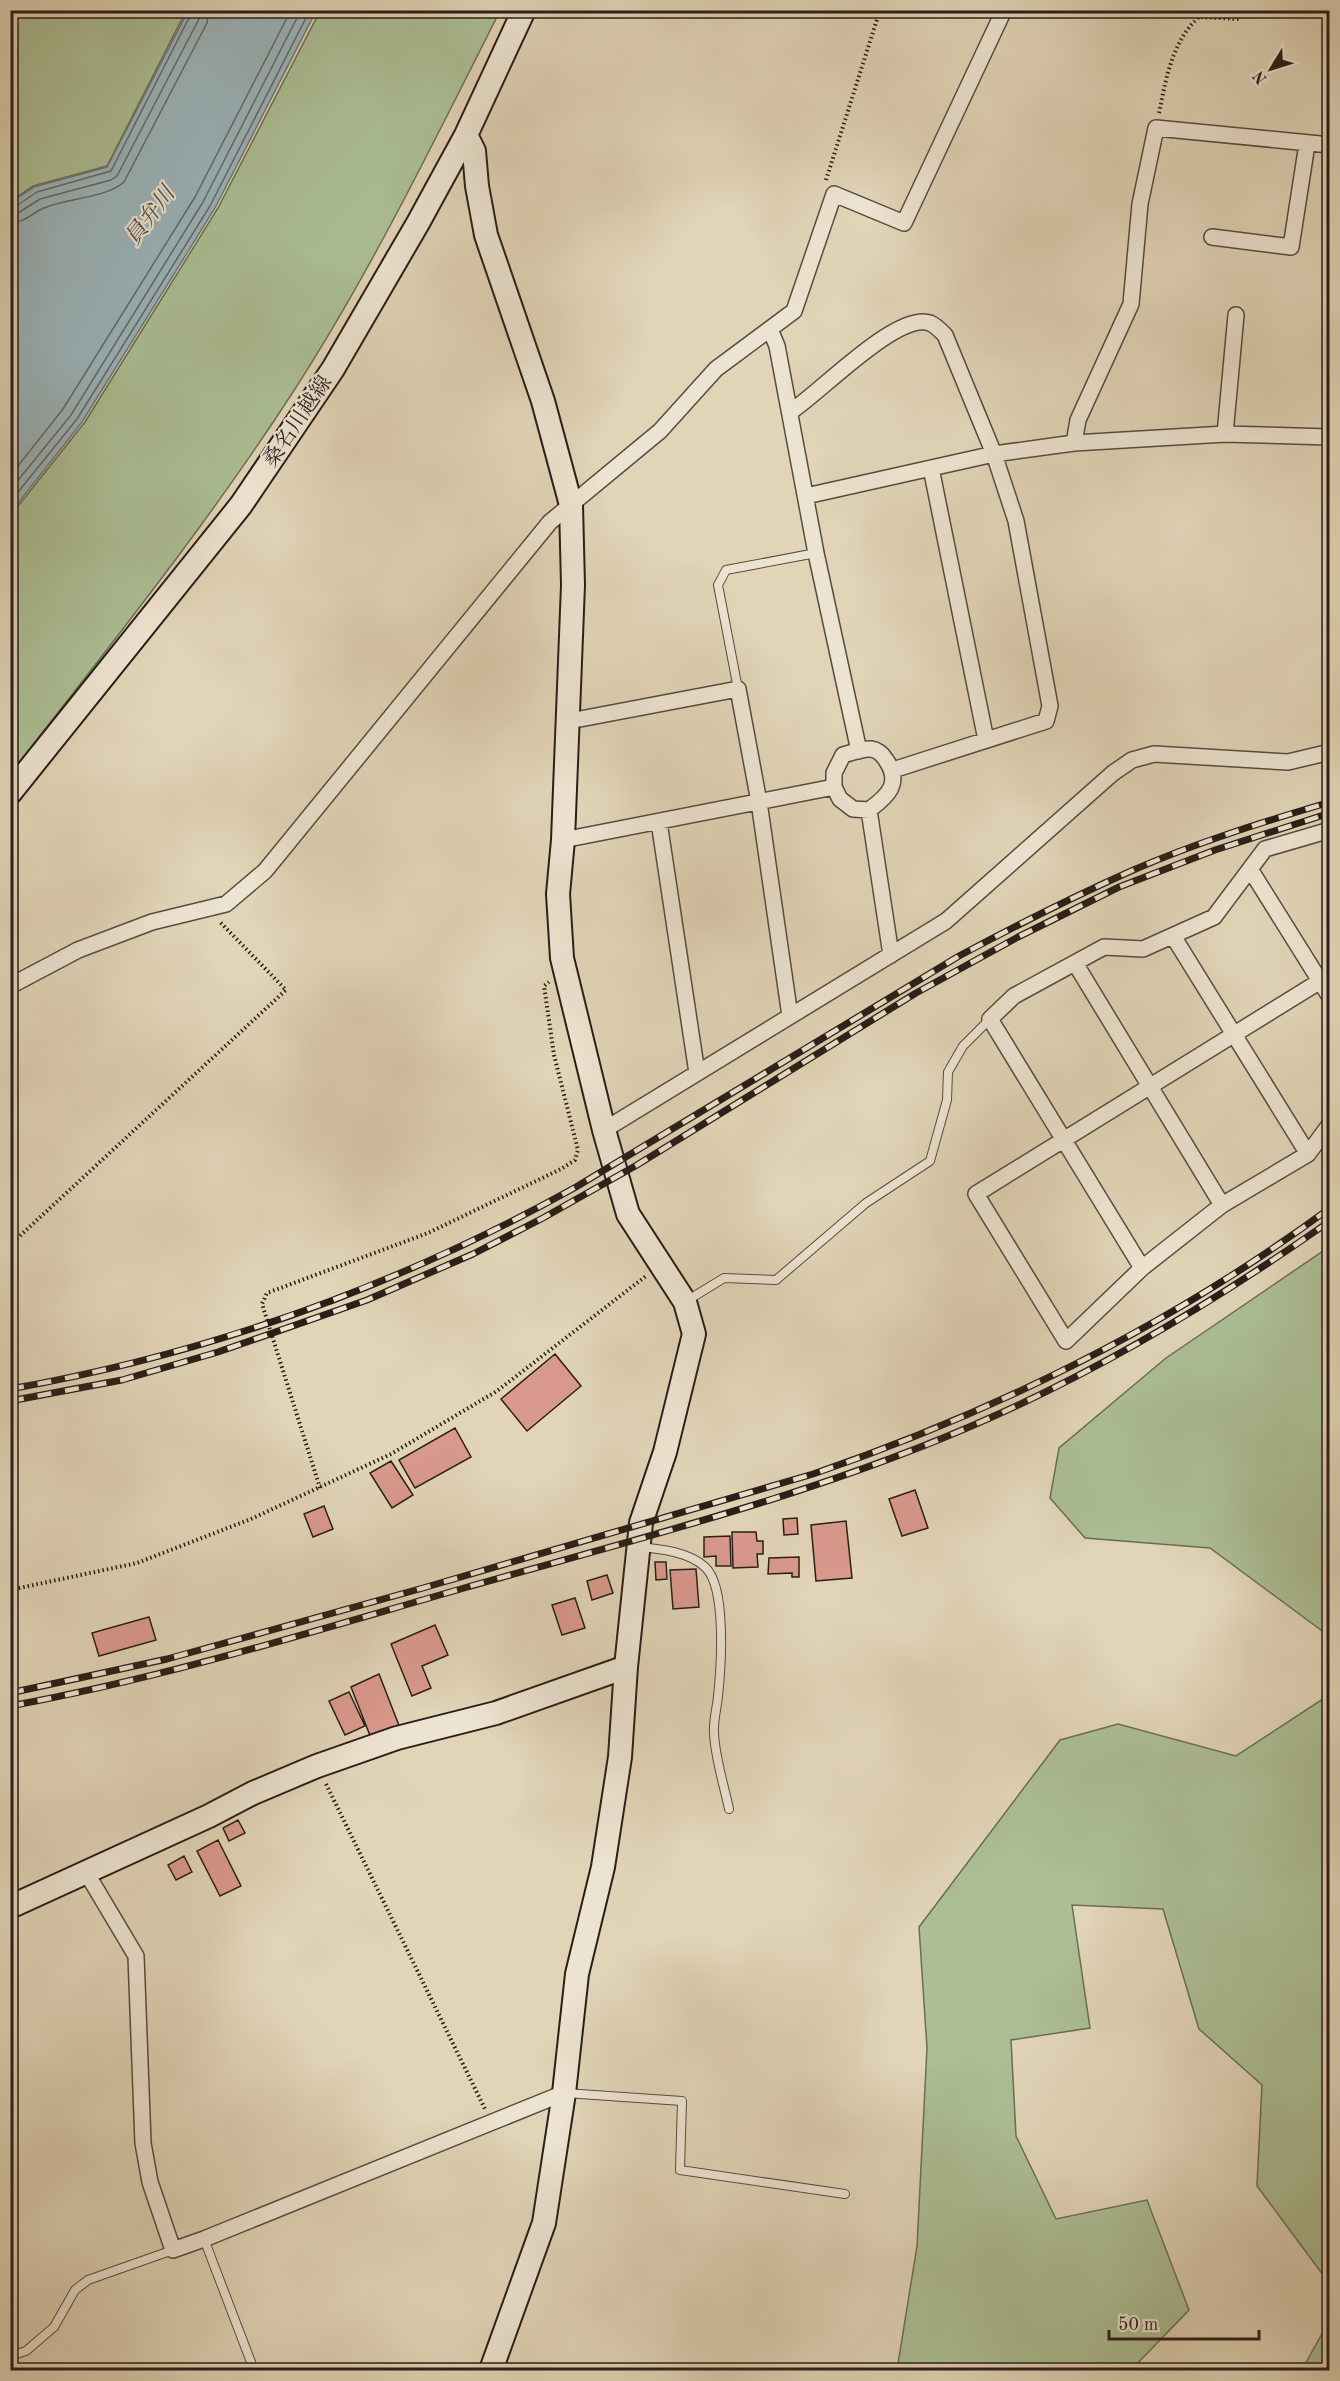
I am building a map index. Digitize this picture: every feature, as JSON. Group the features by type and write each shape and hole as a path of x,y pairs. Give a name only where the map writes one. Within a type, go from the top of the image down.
{"street":[{"name":"桑名川越線","path":"10,793 241,505 333,369 466,135 524,10"},
{"path":"10,986 78,950 152,922 226,904 265,871 550,522 660,431 716,369 794,311 834,194 904,223 1004,10"},
{"path":"1074,443 1078,420 1131,304 1140,204 1156,129 1329,145"},
{"path":"466,135 474,151 477,186 486,235 543,401 571,505 573,585 563,840 558,894 562,958 604,1130 628,1214 685,1302 694,1334 665,1452 641,1523 626,1667 620,1757 603,1867 577,1974 564,2093 544,2223 491,2370"},
{"path":"1212,237 1291,247 1307,144"},
{"path":"1225,434 1236,315"},
{"path":"789,412 889,333 909,323 930,323 945,335 994,454 1016,521 1050,706 1046,720 893,770"},
{"path":"770,329 777,345 816,553 859,751"},
{"path":"806,496 994,454 1074,443 1225,434 1329,437"},
{"path":"931,468 986,740"},
{"path":"568,719 580,720 738,689 759,802 790,1016"},
{"path":"871,749 882,754 893,770 892,787 886,797 869,810 853,809 840,799 834,787 834,773 843,755 871,749"},
{"path":"604,1130 946,921 1113,772 1132,760 1154,754 1288,762 1329,752"},
{"path":"563,840 834,787"},
{"path":"869,810 891,955"},
{"path":"659,822 697,1073"},
{"path":"1142,1268 990,1019 1014,996 1104,946 1143,949 1214,917 1265,849 1329,830"},
{"path":"1250,869 1324,978 1329,997"},
{"path":"1173,936 1308,1154"},
{"path":"1075,963 1222,1205"},
{"path":"1324,978 976,1194 1066,1341 1142,1268 1222,1205 1308,1154 1329,1124"},
{"path":"10,1907 317,1766 397,1738 496,1713 626,1667"},
{"path":"86,1872 136,1956 143,2143 150,2182 173,2250 564,2093"}],"lane":[{"path":"738,689 718,585 726,570 816,553"},
{"path":"685,1302 724,1278 776,1280 866,1203 930,1161 947,1100 948,1072 963,1046 990,1019"},
{"path":"639,1547 660,1549 696,1560 711,1572 715,1582 720,1634 719,1684 714,1732 729,1809"},
{"path":"564,2093 682,2101 680,2170 845,2194"},
{"path":"204,2239 254,2370"},
{"path":"10,2356 26,2351 54,2327 75,2290 88,2280 173,2250"}],"path":[{"path":"834,194 825,187 880,10"},
{"path":"1156,129 1169,66 1186,28 1199,17 1240,19 1245,10"},
{"path":"10,1245 286,990 207,909"},
{"path":"320,1488 262,1304 267,1293 428,1233 561,1169 575,1160 578,1150 554,1055"},
{"path":"10,1590 138,1563 251,1518 391,1454 497,1391 661,1265"},
{"path":"317,1766 491,2123"}],"green space":[{"path":"11,10 186,11 107,166 33,186 11,201"},
{"path":"320,11 500,11 376,252 293,392 192,538 11,773 11,515 85,422 218,208"},
{"path":"1329,1247 1329,1636 1210,1548 1085,1538 1050,1498 1059,1448 1166,1358"},
{"path":"1329,1695 1329,2283 1257,2186 1262,2085 1199,2029 1163,1909 1072,1905 1090,2028 1011,2040 1016,2136 1056,2219 1147,2200 1189,2310 1131,2370 897,2370 917,2246 927,2048 919,1927 1060,1740 1118,1724 1236,1756"},
{"path":"1329,2321 1329,2370 1302,2370"}],"water":[{"name":"員弁川","path":"188,11 316,11 215,208 82,422 11,512 11,202 34,187 107,167"}],"building":[{"path":"555,1354 581,1386 527,1431 501,1399"},
{"path":"455,1428 471,1457 415,1488 399,1460"},
{"path":"391,1461 413,1495 392,1508 370,1473"},
{"path":"915,1490 928,1528 902,1536 889,1499"},
{"path":"324,1506 333,1529 313,1537 304,1514"},
{"path":"797,1518 798,1534 784,1535 783,1519"},
{"path":"846,1521 852,1578 816,1581 811,1525"},
{"path":"732,1532 756,1532 757,1541 763,1541 763,1554 757,1554 758,1567 733,1568"},
{"path":"730,1536 731,1566 716,1566 716,1556 704,1557 704,1537"},
{"path":"799,1557 799,1577 792,1577 792,1573 768,1574 769,1558"},
{"path":"655,1562 666,1562 667,1579 656,1580"},
{"path":"696,1569 699,1607 673,1609 670,1570"},
{"path":"607,1575 613,1593 592,1600 587,1581"},
{"path":"575,1598 585,1628 562,1635 552,1605"},
{"path":"149,1617 156,1640 99,1656 92,1633"},
{"path":"435,1625 448,1655 422,1666 431,1688 412,1696 391,1644"},
{"path":"379,1674 400,1728 371,1738 351,1687"},
{"path":"349,1692 365,1726 345,1735 329,1701"},
{"path":"238,1820 245,1833 229,1841 223,1828"},
{"path":"218,1840 241,1886 220,1896 197,1851"},
{"path":"184,1856 192,1872 176,1880 168,1865"}],"railway":[{"path":"10,1389 84,1374 230,1336 372,1285 441,1255 576,1187 959,956 1023,923 1131,871 1180,851 1330,802"},
{"path":"10,1401 122,1380 218,1352 367,1300 473,1254 637,1165 916,993 1018,937 1119,887 1215,850 1330,813"},
{"path":"10,1693 167,1659 423,1588 813,1474 882,1449 1016,1393 1146,1327 1209,1290 1330,1208"},
{"path":"10,1706 125,1682 238,1653 664,1532 864,1468 992,1417 1080,1375 1207,1302 1330,1221"}]}
